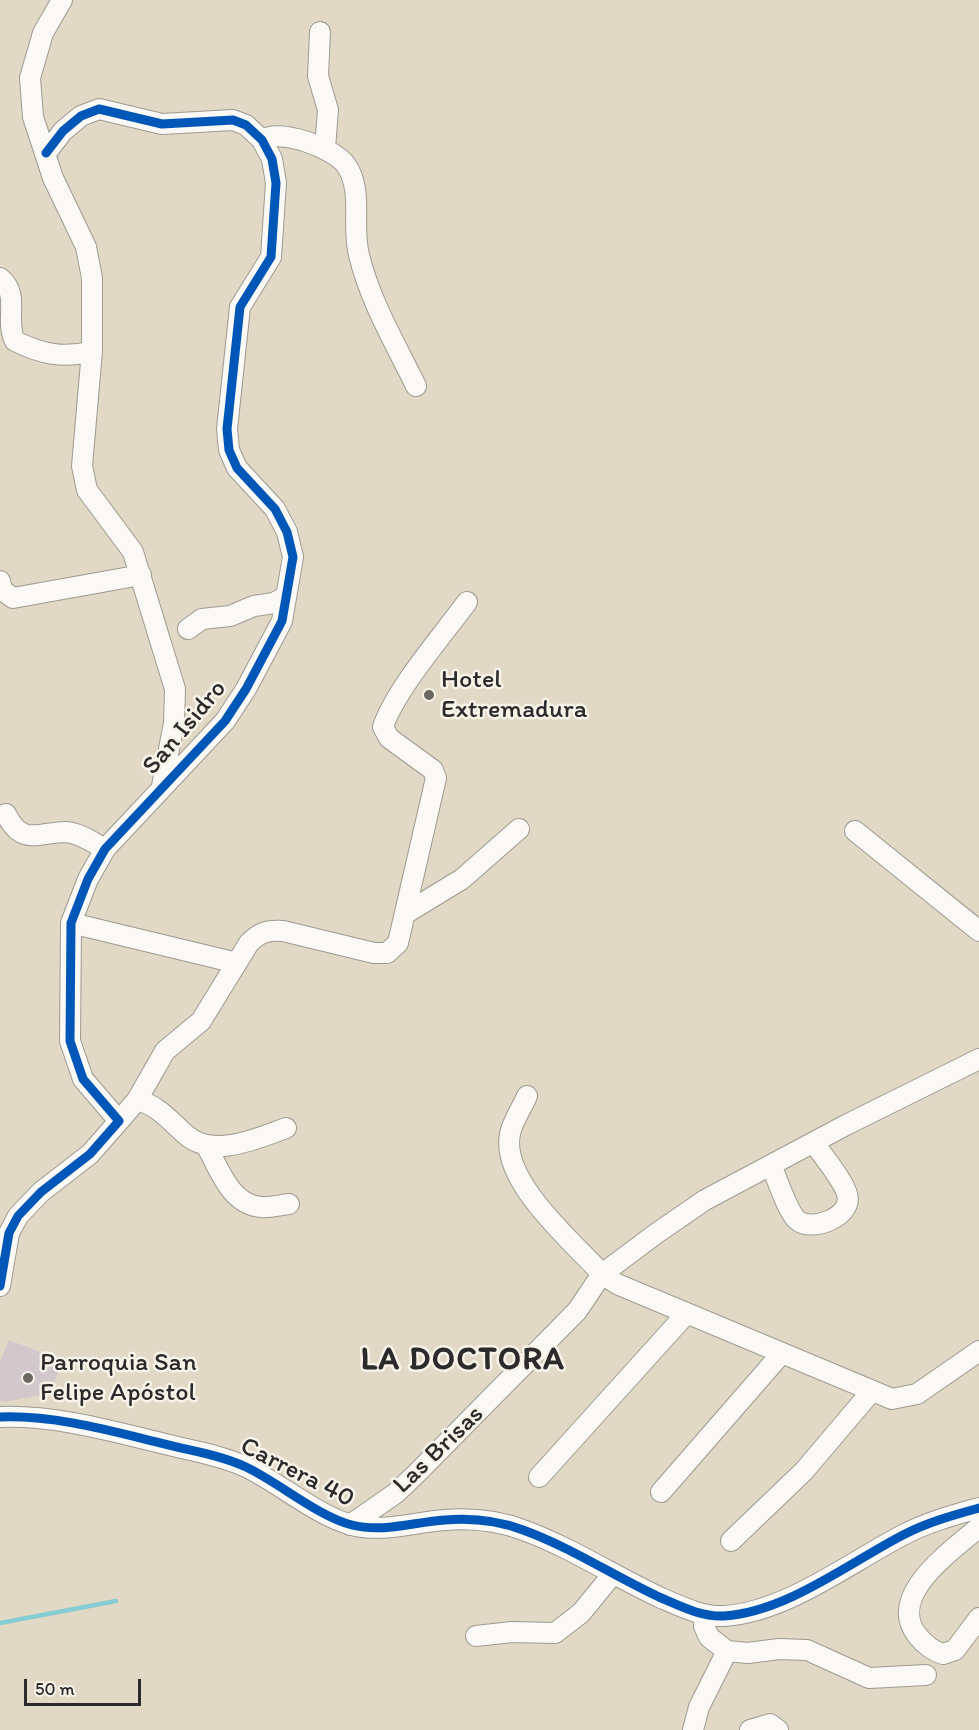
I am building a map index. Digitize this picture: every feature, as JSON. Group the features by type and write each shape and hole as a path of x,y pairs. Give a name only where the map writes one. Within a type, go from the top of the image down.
{"street":[{"name":"San Isidro","path":"62,0 43,33 30,78 33,117 53,178 86,247 93,278 92,351 82,466 84,478 92,498 111,519 133,552 175,688 169,754 161,791"},
{"path":"320,32 318,76 328,110 325,148"},
{"path":"46,153 63,131 81,116 99,109 162,124 233,120 246,125 262,140 271,137 291,139 325,148 338,156 351,174 356,186 358,252 366,278 416,386"},
{"name":"San Isidro","path":"119,1121 83,1079 70,1041 71,923 88,879 105,849 225,721 246,689 282,621 293,557 287,532 275,509 237,468 229,450 226,429 240,307 271,257 274,234 276,183 272,159 262,140"},
{"path":"0,278 6,283 12,304 9,329 15,341 46,353 70,357 92,351"},
{"path":"0,581 2,590 13,598 141,575"},
{"path":"188,629 202,619 230,616 254,606 274,603 286,596"},
{"path":"0,1286 9,1233 18,1216 40,1192 72,1169 105,1140 137,1100 165,1051 201,1021 254,939 270,930 326,940 374,954 387,952 399,943 408,912 436,778 433,770 389,738 383,727 387,716 408,684 467,602"},
{"path":"6,814 12,826 21,833 35,837 68,832 105,849"},
{"path":"408,912 462,879 519,829"},
{"path":"855,831 979,931"},
{"path":"71,923 237,963"},
{"name":"Las Brisas","path":"350,1525 396,1493 490,1401 577,1311 602,1274 679,1216 771,1165 979,1059"},
{"path":"527,1096 510,1134 509,1153 522,1187 602,1274 617,1284 892,1399 917,1394 979,1351"},
{"path":"137,1100 152,1104 165,1113 186,1135 207,1147 229,1188 243,1200 259,1207 289,1204"},
{"path":"207,1147 236,1144 286,1128"},
{"path":"771,1165 794,1218 804,1225 815,1226 838,1215 847,1205 848,1194 814,1143"},
{"path":"539,1477 687,1313"},
{"path":"661,1492 782,1353"},
{"path":"731,1540 804,1471 871,1392"},
{"name":"Carrera 40","path":"0,1417 52,1419 209,1454 254,1471 350,1525 394,1527 444,1520 470,1520 522,1529 612,1575 705,1615"},
{"path":"926,1675 868,1678 807,1650 779,1649 748,1653 727,1651 709,1637 704,1626 705,1615 724,1616 770,1605 836,1573 906,1533 979,1508"},
{"path":"979,1527 938,1564 910,1597 908,1606 910,1624 914,1631 928,1647 943,1654 955,1650 979,1618"},
{"path":"476,1636 512,1632 555,1634 581,1613 612,1575"},
{"path":"693,1730 699,1707 727,1651"},
{"path":"750,1730 770,1724 778,1730"}],"building":[{"name":"Parroquia San Felipe Apóstol","path":"9,1340 63,1361 50,1393 5,1402 0,1400 0,1362"}],"waterway":[{"path":"0,1623 116,1601"}],"cycle path":[{"path":"0,1286 9,1233 18,1216 41,1192 90,1154 119,1121 83,1079 70,1041 71,923 88,879 105,849 225,721 246,689 282,621 293,557 287,532 275,509 237,468 229,450 227,429 240,307 271,257 276,183 272,159 262,140 246,125 233,120 162,124 99,109 81,116 63,131 46,153"},
{"path":"0,1417 63,1421 226,1459 258,1473 326,1515 352,1525 375,1528 464,1519 514,1527 558,1545 659,1597 691,1610 715,1616 748,1612 794,1596 914,1530 979,1508"}],"place":[{"name":"Hotel Extremadura","path":"429,695"},
{"name":"Parroquia San Felipe Apóstol","path":"28,1378"}],"district":[{"name":"LA DOCTORA","path":"463,1361"}]}
